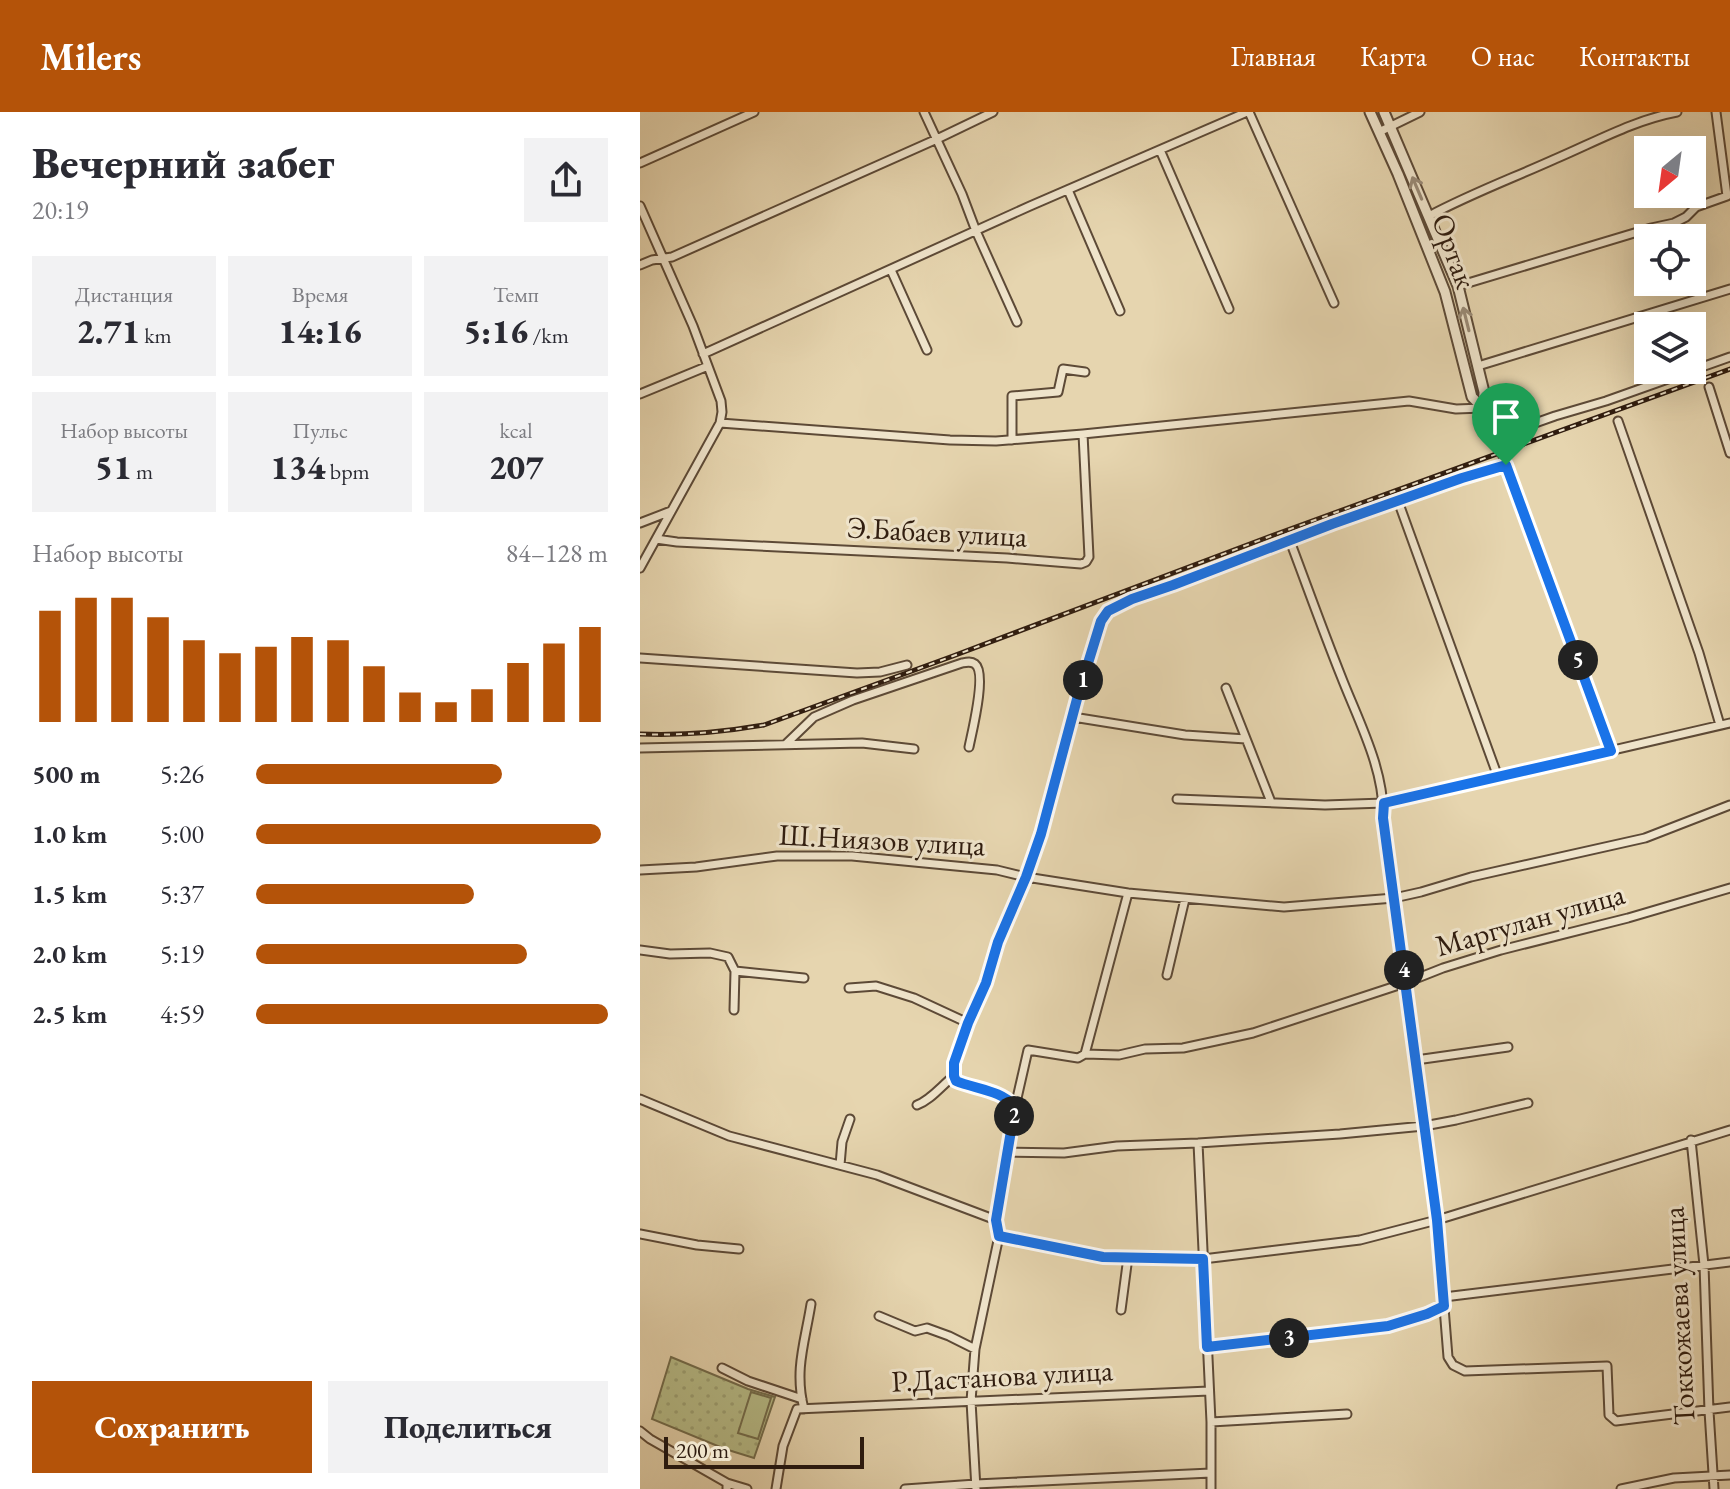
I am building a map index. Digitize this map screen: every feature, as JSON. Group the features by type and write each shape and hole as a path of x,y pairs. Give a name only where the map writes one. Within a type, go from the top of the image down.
{"street":[{"path":"640,163 754,112"},
{"path":"924,112 1017,322"},
{"path":"640,265 684,252 993,112"},
{"path":"703,354 1248,112 1334,303"},
{"name":"Ортак","path":"1370,112 1445,292 1472,397 1483,408 1496,437 1611,751"},
{"name":"Ортак","path":"1384,112 1458,286 1484,392 1483,408"},
{"path":"1379,132 1420,112"},
{"path":"1429,216 1617,131 1677,112"},
{"path":"1458,286 1674,223 1696,207 1727,196 1716,112"},
{"path":"1160,150 1229,309"},
{"path":"1068,190 1120,311"},
{"path":"640,206 708,366 722,412 720,423 640,568"},
{"path":"891,270 927,350"},
{"path":"1478,366 1730,289"},
{"path":"1496,437 1730,357"},
{"path":"640,394 708,366"},
{"path":"1012,440 1012,396 1058,392 1063,369 1085,372"},
{"path":"1709,387 1730,453"},
{"path":"720,423 950,440 1012,440 1396,401 1456,409 1483,408"},
{"path":"1618,421 1699,653 1720,725"},
{"name":"Э.Бабаев улица","path":"656,539 1081,564 1089,557 1083,434"},
{"path":"1506,465 1290,541 1382,789 1383,818 1437,1220 1448,1357 1453,1365 1465,1371 1607,1366 1609,1415 1616,1421 1730,1407"},
{"path":"1398,501 1498,777"},
{"path":"640,523 672,511"},
{"name":"Ш.Ниязов улица","path":"954,1076 954,1063 968,1023 1041,834 1101,621 1108,611 1132,599 1290,541"},
{"path":"640,658 857,673 880,672 907,665"},
{"path":"786,744 814,717 853,700 970,662 980,671 969,747"},
{"path":"1226,688 1271,802"},
{"path":"1073,717 1185,735 1246,739"},
{"path":"1177,799 1325,805 1384,803 1730,723"},
{"path":"640,748 862,743 914,749"},
{"name":"Ш.Ниязов улица","path":"640,870 696,867 777,856 852,856 997,870 1128,893 1284,907 1394,898 1421,892 1471,877 1645,838 1730,805"},
{"name":"Маргулан улица","path":"1015,1107 1028,1050 1078,1058 1085,1054 1119,1055 1145,1049 1183,1048 1219,1042 1501,950 1730,888"},
{"path":"1085,1054 1128,893"},
{"path":"1167,975 1185,899"},
{"path":"640,950 670,954 710,953 728,957 735,971 734,1010"},
{"path":"735,971 804,978"},
{"path":"849,988 876,986 914,998 968,1023"},
{"path":"1416,1060 1508,1047"},
{"path":"917,1105 925,1102 954,1076 956,1081 999,1094 1015,1107 996,1220 999,1236 975,1349 971,1401 976,1486"},
{"path":"640,1099 729,1136 877,1175 996,1220"},
{"path":"1008,1152 1064,1153 1117,1146 1325,1135 1424,1126 1528,1103"},
{"path":"840,1165 842,1142 850,1119"},
{"path":"999,1236 1103,1257 1203,1259 1360,1240 1437,1220 1730,1130"},
{"name":"Токкожаева улица","path":"1691,1140 1704,1265 1714,1489"},
{"path":"1198,1143 1211,1422 1211,1489"},
{"path":"640,1234 739,1249"},
{"path":"1121,1310 1128,1257"},
{"path":"1207,1347 1388,1326 1427,1314 1444,1302 1730,1262"},
{"path":"776,1489 783,1446 801,1409 799,1366 811,1304"},
{"path":"879,1316 915,1331 927,1328 975,1349"},
{"path":"722,1368 748,1381 802,1399"},
{"name":"Р.Дастанова улица","path":"801,1409 1209,1391"},
{"path":"1211,1422 1347,1414"},
{"path":"640,1431 727,1486 747,1489"},
{"path":"641,1444 650,1439"},
{"path":"905,1489 1211,1473"},
{"path":"1621,1489 1674,1478 1730,1475"}],"green space":[{"path":"671,1357 775,1397 754,1458 652,1419"},
{"path":"751,1392 771,1398 758,1439 738,1433"}],"railway":[{"path":"640,734 702,733 764,725 1730,369"}],"route":[{"path":"1506,465 1611,751 1384,803 1383,818 1437,1220 1444,1306 1388,1326 1207,1347 1203,1259 1103,1257 999,1236 996,1220 1015,1107 999,1094 956,1081 954,1076 954,1063 968,1023 1041,834 1101,621 1108,611 1132,599 1332,524 1506,465"}]}
